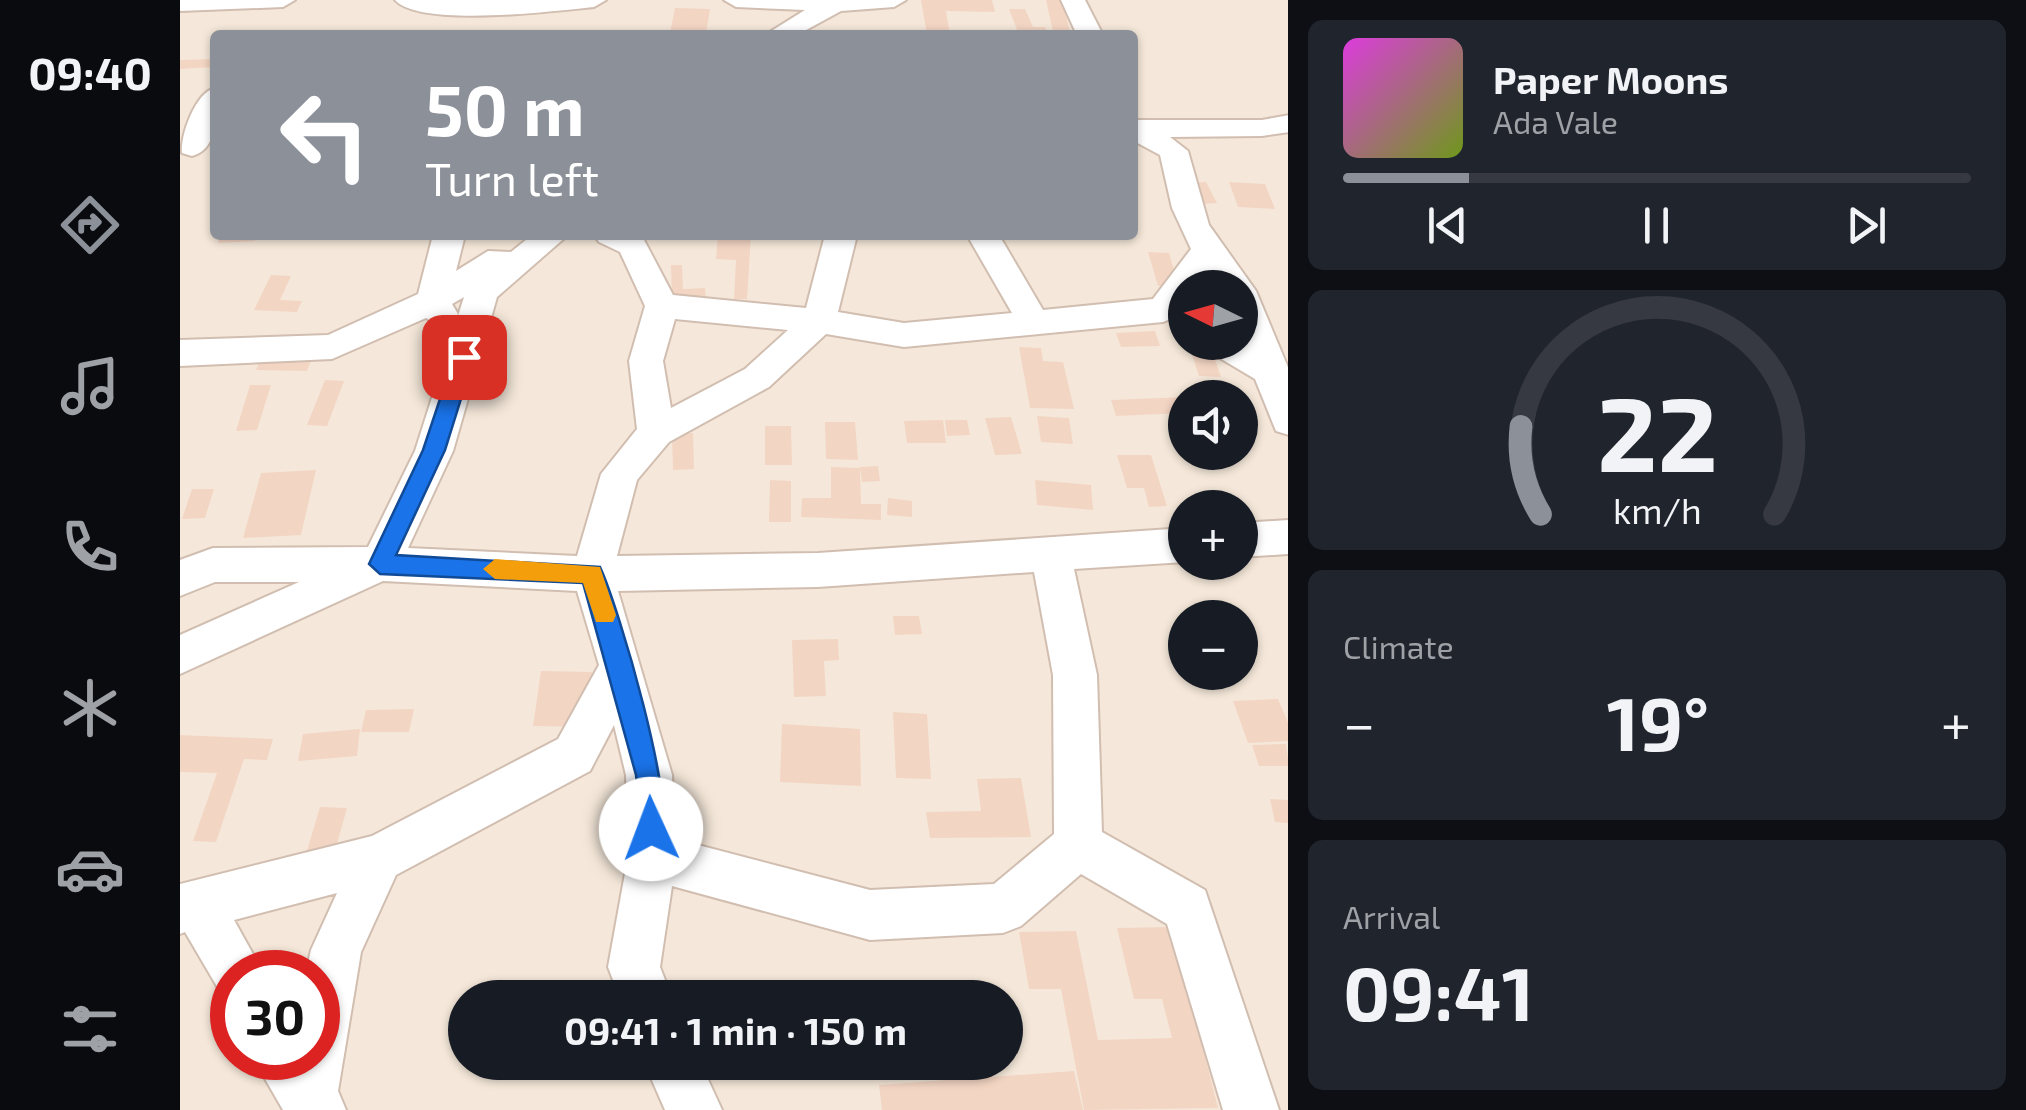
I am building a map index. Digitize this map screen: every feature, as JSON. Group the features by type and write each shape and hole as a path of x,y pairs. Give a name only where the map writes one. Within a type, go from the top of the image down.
{"street":[{"path":"407,0 474,10 594,0"},
{"path":"736,0 894,0"},
{"path":"1073,0 1088,30"},
{"path":"180,4 268,1"},
{"path":"248,30 268,1"},
{"path":"787,30 838,2"},
{"path":"837,30 838,2"},
{"path":"196,147 210,109"},
{"path":"1138,128 1262,128 1288,123"},
{"path":"1138,131 1174,151 1182,201 1205,254 1220,270"},
{"path":"448,240 434,301 464,357"},
{"path":"180,353 332,347 434,301 534,240"},
{"path":"180,654 380,564 434,450 482,292 546,240"},
{"path":"621,240 632,245 662,306 646,361 656,432"},
{"path":"639,980 634,967 652,857 649,775 592,574 620,474 656,432 757,378 819,321 841,240"},
{"path":"987,240 1034,322"},
{"path":"1197,270 1205,254"},
{"path":"662,306 819,321 904,335 1034,322 1168,317"},
{"path":"1258,338 1288,421"},
{"path":"1251,360 1272,372"},
{"path":"1258,538 1288,536"},
{"path":"180,578 212,566 380,564 592,574 818,570 1168,546"},
{"path":"1052,555 1075,675 1078,844"},
{"path":"220,950 189,908 380,858 574,755 620,667"},
{"path":"652,857 870,914 1003,908 1078,844"},
{"path":"1078,844 1187,908 1250,1110"},
{"path":"336,950 380,858"},
{"path":"680,1080 694,1110"}],"shaded area":[{"path":"180,0 1288,0 1288,1110 180,1110"}],"building":[{"path":"921,0 992,0 995,12 946,11 949,30 926,30"},
{"path":"1046,0 1062,0 1070,30 1053,30"},
{"path":"675,8 710,9 707,30 671,30"},
{"path":"1009,9 1025,9 1033,27 1046,30 1017,30"},
{"path":"210,59 210,67 180,69 180,60"},
{"path":"1206,182 1217,203 1201,204 1191,183"},
{"path":"1229,182 1265,184 1275,209 1238,207"},
{"path":"219,240 255,240 255,241 218,243"},
{"path":"718,240 751,240 747,299 734,299 736,260 716,259"},
{"path":"1148,252 1169,253 1174,270 1168,270 1168,286 1158,286"},
{"path":"671,265 682,265 683,289 705,288 706,300 672,302"},
{"path":"271,275 291,276 280,300 302,301 297,312 254,310"},
{"path":"1155,331 1160,346 1121,347 1116,333"},
{"path":"1019,347 1041,348 1043,361 1063,362 1074,409 1030,408"},
{"path":"263,354 313,355 307,371 256,370"},
{"path":"1194,360 1215,360 1221,377 1199,376"},
{"path":"325,380 344,381 327,426 307,425"},
{"path":"250,385 271,385 257,430 236,431"},
{"path":"1168,398 1168,414 1116,416 1111,400"},
{"path":"1037,416 1069,418 1073,444 1041,442"},
{"path":"1011,417 1022,454 995,455 985,418"},
{"path":"943,420 946,443 907,443 904,421"},
{"path":"945,420 967,420 970,435 947,436"},
{"path":"825,422 855,422 858,460 826,459"},
{"path":"765,426 791,426 792,465 765,465"},
{"path":"693,433 694,469 673,470 672,434"},
{"path":"1117,455 1151,455 1167,506 1149,507 1144,488 1127,488"},
{"path":"878,466 880,481 862,482 860,467"},
{"path":"831,467 860,468 861,504 881,504 881,520 801,517 802,498 831,498"},
{"path":"316,470 301,535 243,538 261,473"},
{"path":"770,480 791,481 791,522 769,522"},
{"path":"1035,480 1091,485 1093,510 1037,505"},
{"path":"192,489 214,489 205,518 182,519"},
{"path":"888,498 912,501 912,517 887,515"},
{"path":"893,616 919,616 922,634 895,635"},
{"path":"838,639 839,660 824,661 826,696 794,697 792,640"},
{"path":"541,671 592,672 585,727 533,726"},
{"path":"1278,699 1288,723 1288,741 1248,743 1233,701"},
{"path":"414,709 409,732 361,732 366,710"},
{"path":"893,712 927,714 931,779 896,778"},
{"path":"782,724 860,729 861,786 780,782"},
{"path":"360,729 357,756 298,761 303,734"},
{"path":"180,735 273,739 267,760 244,759 216,842 193,841 217,773 180,772"},
{"path":"1286,744 1288,766 1259,766 1252,745"},
{"path":"1021,778 1031,837 930,838 926,812 981,811 977,779"},
{"path":"1270,799 1288,800 1288,823 1275,822"},
{"path":"320,807 347,808 331,865 303,864"},
{"path":"1172,927 1218,1108 1084,1110 1061,989 1029,989 1019,932 1076,931 1098,1040 1172,1038 1162,999 1134,999 1117,928"},
{"path":"1074,1071 1083,1110 882,1110 879,1085 1023,1080 1023,1075"}],"slow traffic":[{"path":"495,569 592,574 604,615"}],"route":[{"path":"464,357 434,450 380,564 592,574 649,775 651,829"}]}
